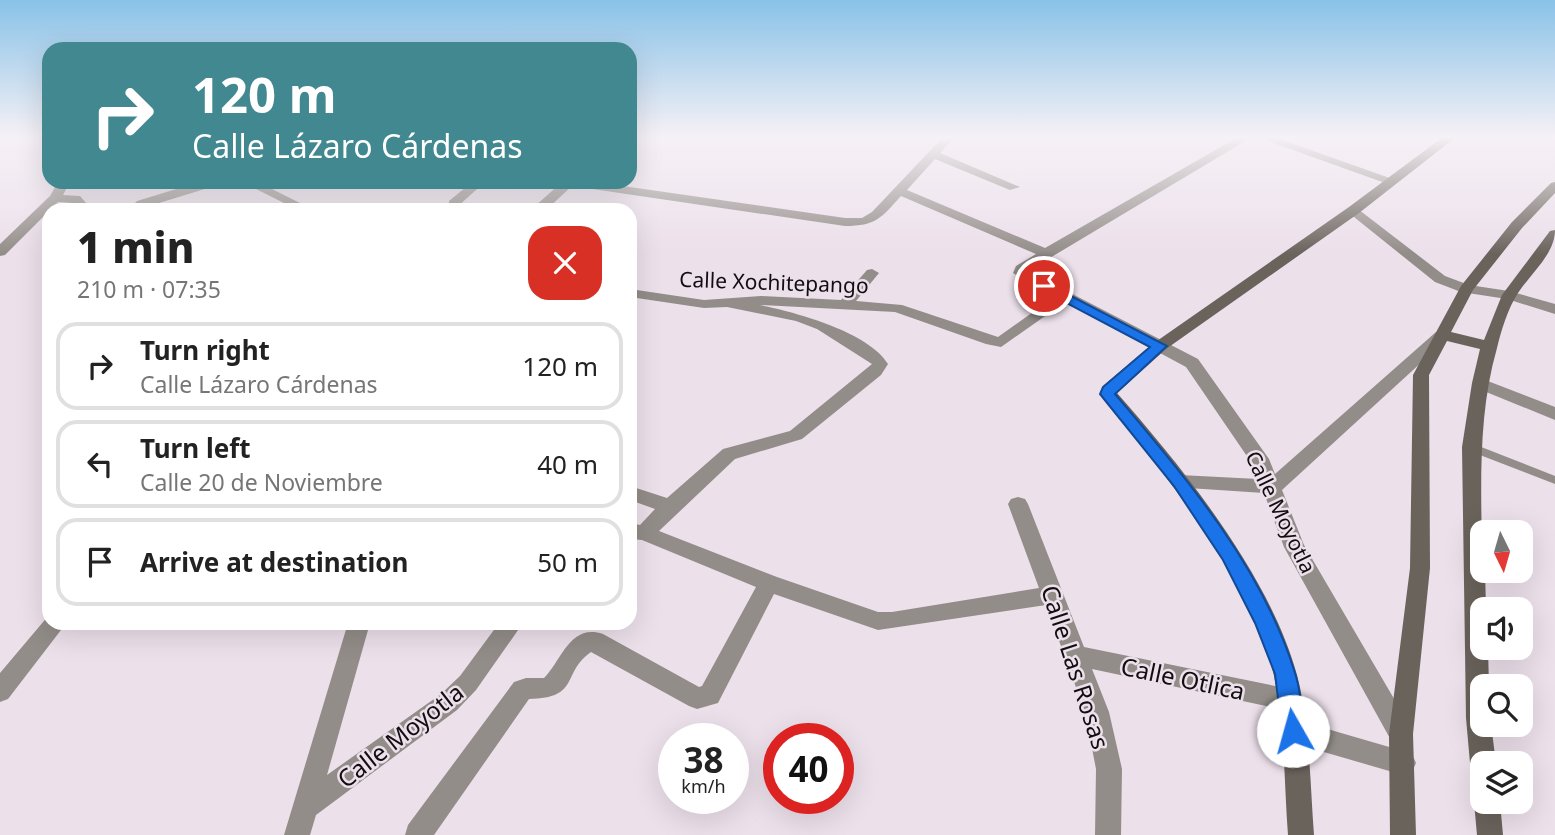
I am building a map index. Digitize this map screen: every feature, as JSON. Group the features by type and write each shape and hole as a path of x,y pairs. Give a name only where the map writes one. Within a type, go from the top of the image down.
{"main road":[{"path":"1301,835 1290,700 1285,674 1265,621 1230,555 1180,482 1108,394 1109,390 1160,346 1399,176"},
{"path":"1403,835 1401,734 1420,568 1421,375 1466,289 1517,225 1555,186"},
{"path":"1482,751 1478,718 1471,447 1480,383 1489,346 1510,295 1548,252 1555,234"},
{"path":"1442,335 1489,346"},
{"path":"1488,814 1490,835"}],"street":[{"path":"618,189 845,222 865,222 877,215 915,176"},
{"path":"987,176 1014,187"},
{"path":"900,191 1046,253 1179,176"},
{"path":"1377,176 1392,181"},
{"path":"50,203 60,189"},
{"path":"145,203 193,189"},
{"path":"263,189 293,203"},
{"path":"454,203 471,189"},
{"path":"547,203 562,189"},
{"path":"55,198 76,199 80,203"},
{"path":"1354,210 1440,279 1466,289 1510,295 1555,309"},
{"path":"0,252 42,211"},
{"name":"Calle Moyotla","path":"1046,253 1021,269 1020,273 1192,363 1206,380 1262,464 1294,547 1401,734"},
{"path":"846,304 872,273"},
{"name":"Calle Xochitepango","path":"637,294 678,302 730,303 761,300 897,308 1001,342 1064,296"},
{"path":"637,532 670,507 729,454 796,435 875,371 880,364 876,357 822,326 800,317 730,303"},
{"path":"1180,482 1273,487 1442,335"},
{"path":"1480,383 1555,414"},
{"path":"637,495 670,507"},
{"name":"Calle Las Rosas","path":"1018,503 1097,712 1109,769 1108,835"},
{"path":"637,532 769,583 878,621 1054,595"},
{"path":"418,835 522,690 531,687 548,688 555,684 577,648 584,642 595,641 697,698 704,697 710,695 769,583"},
{"path":"0,691 47,630"},
{"path":"296,835 357,630"},
{"name":"Calle Moyotla","path":"305,807 449,702 468,683 507,630"},
{"name":"Calle Otlica","path":"1077,656 1290,700"},
{"path":"1293,731 1403,762"}],"lane":[{"path":"1471,447 1555,480"}],"route":[{"path":"1044,286 1160,346 1109,390 1110,400 1141,432 1180,482 1230,555 1265,621 1285,674 1293,731"}]}
